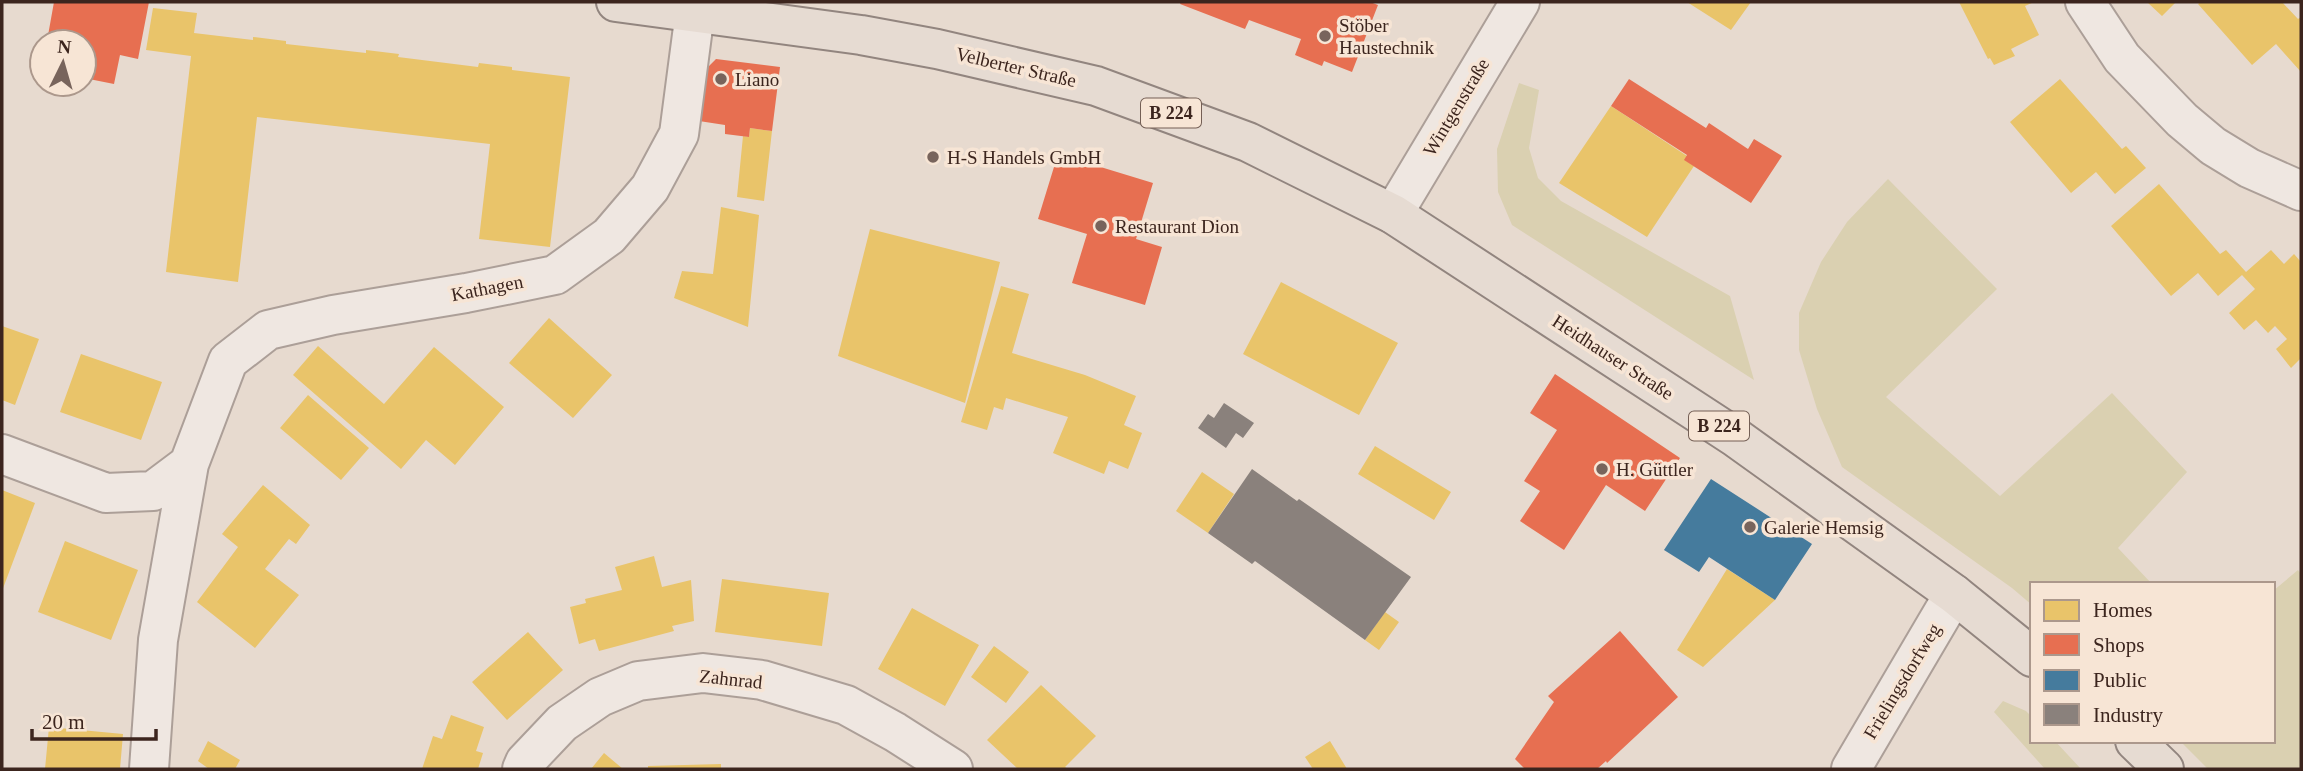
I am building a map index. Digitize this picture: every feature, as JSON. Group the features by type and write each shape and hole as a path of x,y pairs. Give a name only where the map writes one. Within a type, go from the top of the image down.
{"main road":[{"name":"Velberter Straße","path":"617,2 861,35 937,49 1096,86 1248,142 1393,214"},
{"name":"Heidhauser Straße","path":"1393,214 1735,437 1954,594 2030,655"},
{"path":"2137,743 2164,769"}],"street":[{"name":"Wintgenstraße","path":"1393,214 1521,2"},
{"path":"2085,2 2122,58 2182,120 2213,146 2249,168 2301,191"},
{"name":"Kathagen","path":"149,769 158,640 189,464 228,361 268,330 333,315 555,275 609,236 650,188 679,134 695,12"},
{"path":"2,454 107,494 153,491 189,464"},
{"name":"Frielingsdorfweg","path":"1851,769 1954,594"},
{"name":"Zahnrad","path":"522,769 562,723 600,697 638,681 703,673 762,680 846,705 953,769"}],"shaded area":[{"path":"1519,83 1539,90 1529,148 1538,178 1561,201 1730,296 1754,380 1512,225 1498,192 1497,149"},
{"path":"1888,179 1997,289 1886,397 2000,496 2112,393 2187,472 2118,548 2150,582 2030,582 2030,603 1842,467 1817,409 1799,350 1799,313 1821,262 1847,222"},
{"path":"2298,570 2301,574 2301,769 2208,769 2182,743 2275,743 2275,589"},
{"path":"2003,701 2026,711 2030,715 2030,743 2057,743 2081,769 2045,769 1994,712"}],"building: Homes":[{"path":"1687,2 1751,2 1731,30"},
{"path":"1959,2 2034,2 2025,6 2039,35 2011,49 2015,56 1994,65 1990,58 1988,59"},
{"path":"2147,2 2176,2 2162,16"},
{"path":"2282,2 2298,19 2301,17 2301,72 2276,44 2252,65 2198,4"},
{"path":"153,8 197,13 194,33 253,40 253,37 286,41 286,44 366,53 366,50 399,54 398,57 478,67 479,63 570,77 550,247 479,239 490,144 257,117 238,282 166,272 191,56 146,50"},
{"path":"2060,79 2122,149 2126,146 2146,168 2115,194 2096,172 2071,193 2010,122"},
{"path":"1611,106 1687,156 1685,160 1694,166 1647,237 1559,183"},
{"path":"750,128 772,131 764,201 737,197 743,136 749,137"},
{"path":"2159,184 2220,254 2226,250 2246,272 2271,250 2284,264 2294,254 2301,262 2301,358 2291,368 2276,349 2287,339 2275,326 2268,333 2256,320 2244,330 2229,313 2255,289 2242,275 2218,296 2198,273 2171,296 2111,226"},
{"path":"721,207 759,215 748,327 674,298 682,271 713,274"},
{"path":"870,229 1000,262 965,403 838,356"},
{"path":"1281,282 1398,343 1359,415 1243,354"},
{"path":"1001,286 1029,294 1012,353 1085,375 1136,396 1124,425 1142,433 1128,469 1109,461 1104,474 1053,453 1068,417 1006,398 1003,410 994,407 987,430 961,422"},
{"path":"549,318 612,375 573,418 509,363"},
{"path":"2,326 39,339 15,405 2,400"},
{"path":"318,346 384,404 434,347 504,407 455,465 426,440 401,469 293,375"},
{"path":"81,354 162,382 141,440 60,412"},
{"path":"308,395 369,448 341,480 280,428"},
{"path":"1375,446 1451,492 1434,520 1358,474"},
{"path":"1202,472 1234,494 1208,533 1176,511"},
{"path":"263,485 310,525 296,544 289,539 265,569 299,595 255,648 197,602 238,547 222,534"},
{"path":"2,490 35,503 2,591"},
{"path":"65,541 138,570 111,640 38,612"},
{"path":"654,556 662,587 691,580 694,621 672,626 674,631 599,651 595,639 579,644 570,607 586,603 585,599 622,590 615,567"},
{"path":"1727,569 1775,600 1703,667 1677,650"},
{"path":"722,579 829,593 822,646 715,632"},
{"path":"912,608 979,645 945,706 878,669"},
{"path":"1385,612 1399,622 1379,650 1365,640"},
{"path":"528,632 563,670 507,720 472,682"},
{"path":"994,646 1029,672 1006,703 971,677"},
{"path":"1041,685 1096,736 1065,767 1068,769 1018,769 987,740"},
{"path":"451,715 484,727 476,751 483,753 478,769 422,769 433,736 442,739"},
{"path":"49,727 123,734 120,769 45,769"},
{"path":"208,741 240,760 235,769 209,769 198,761"},
{"path":"1330,741 1347,769 1313,769 1305,757"},
{"path":"604,753 623,769 591,769"},
{"path":"721,764 721,769 648,769 648,766"}],"building: Shops":[{"path":"54,2 149,2 138,59 120,55 114,84 98,81 98,28 49,28"},
{"path":"1370,2 1378,5 1352,72 1324,61 1322,66 1295,55 1301,39 1249,20 1245,29 1180,4"},
{"path":"716,59 780,67 772,131 750,128 749,137 725,134 725,125 699,121 705,70"},
{"path":"1629,79 1706,128 1709,123 1748,149 1754,139 1782,156 1751,203 1684,160 1687,155 1611,106"},
{"name":"Restaurant Dion","path":"1058,154 1153,183 1136,239 1162,247 1145,305 1072,283 1087,234 1038,219"},
{"name":"H. Güttler","path":"1555,374 1680,458 1645,511 1606,485 1564,550 1520,521 1540,491 1524,481 1557,430 1530,413"},
{"path":"1620,631 1678,697 1607,763 1606,761 1597,769 1525,769 1515,759 1554,702 1548,696"}],"building: Public":[{"path":"1711,479 1812,544 1775,600 1709,557 1699,572 1664,550"}],"building: Industry":[{"path":"1224,403 1254,423 1243,438 1236,433 1226,448 1198,428 1208,414 1214,418"},
{"path":"1252,469 1411,577 1365,640 1255,561 1252,564 1208,533"}],"place":[{"name":"Stöber Haustechnik","path":"1325,36"},
{"name":"Liano","path":"721,79"},
{"name":"H-S Handels GmbH","path":"933,157"},
{"name":"Restaurant Dion","path":"1101,226"},
{"name":"H. Güttler","path":"1602,469"},
{"name":"Galerie Hemsig","path":"1750,527"}]}
